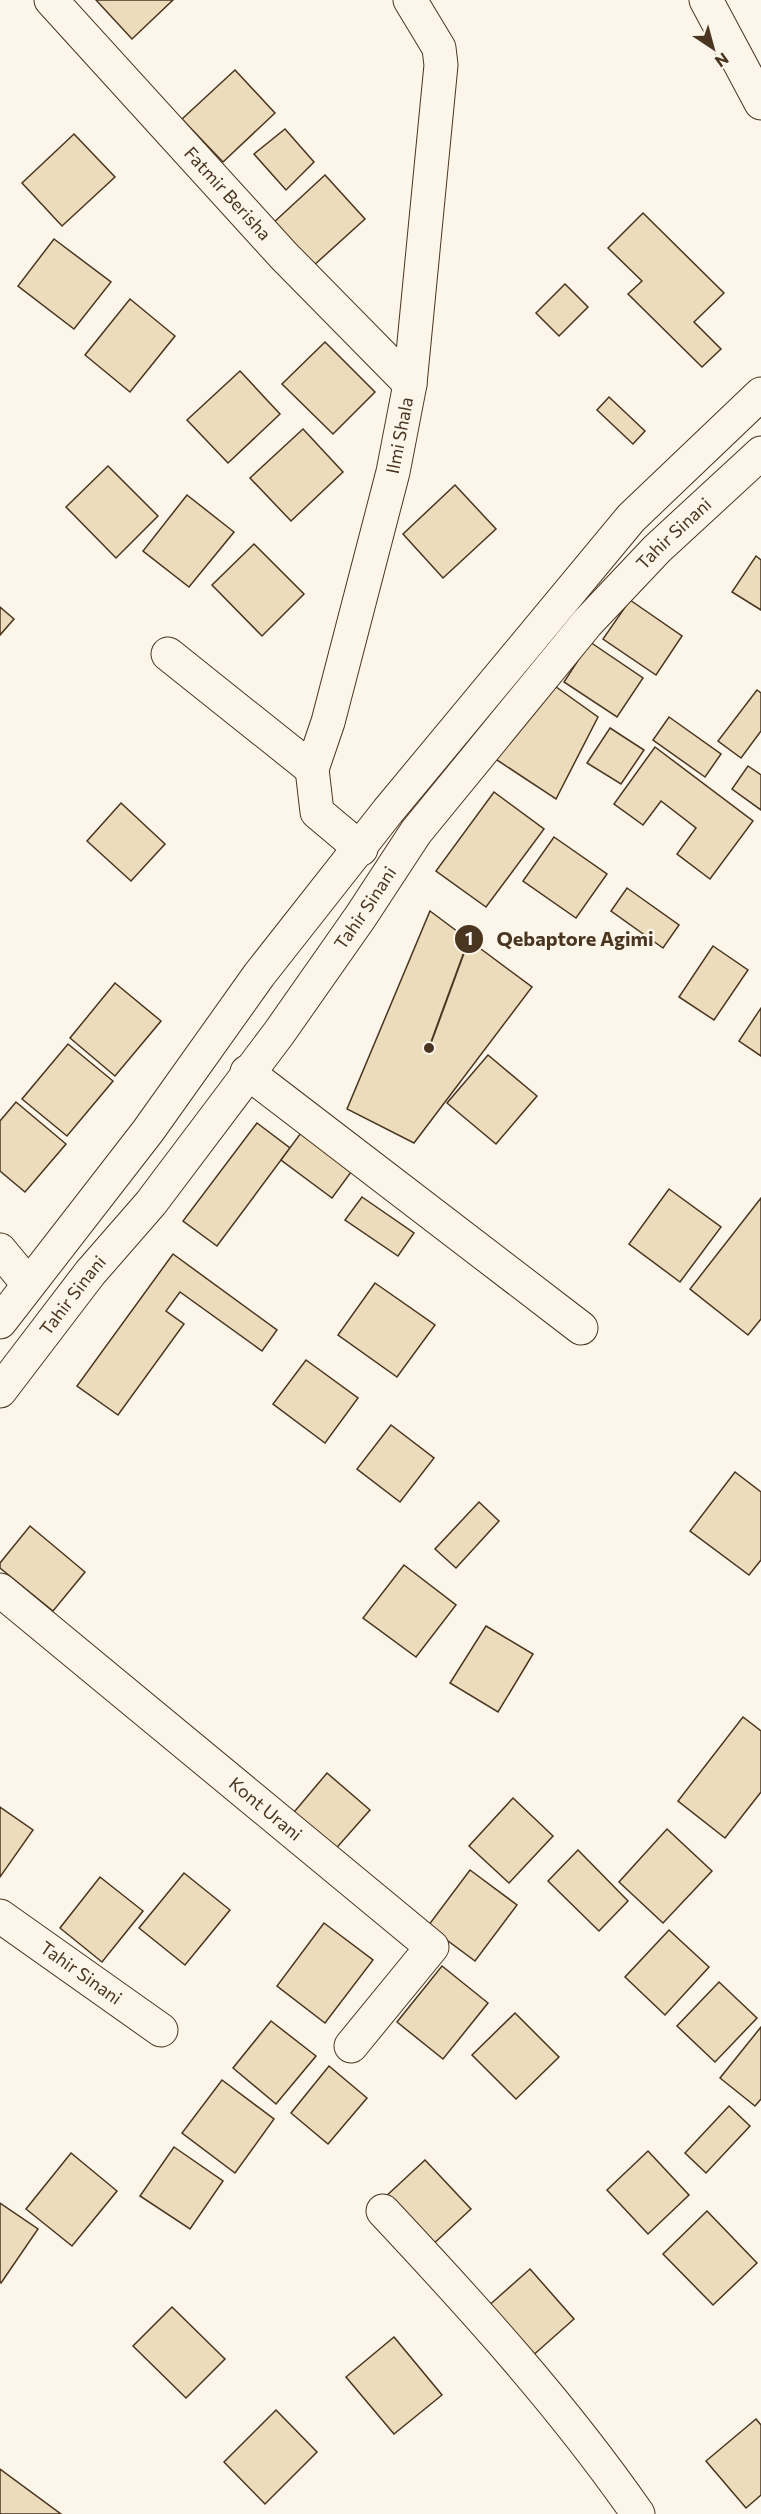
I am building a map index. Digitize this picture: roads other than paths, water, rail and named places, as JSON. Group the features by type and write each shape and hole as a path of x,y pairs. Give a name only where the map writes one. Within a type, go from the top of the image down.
{"street":[{"name":"Fatmir Berisha","path":"51,0 284,256 410,384"},
{"name":"Ilmi Shala","path":"361,849 317,812 312,770 328,722 393,472 410,384 441,65 439,48 410,0"},
{"path":"706,0 761,103"},
{"name":"Tahir Sinani","path":"0,1322 148,1131 259,975 396,802 631,518 761,394"},
{"name":"Tahir Sinani","path":"0,1391 90,1273 151,1203 247,1072 279,1033 361,916 401,852 587,623 657,549 761,453"},
{"path":"168,654 312,770"},
{"path":"247,1072 581,1328"},
{"path":"0,1250 28,1284"},
{"name":"Kont Urani","path":"0,1590 432,1947 351,2046"},
{"name":"Tahir Sinani","path":"0,1916 161,2030"},
{"path":"383,2211 451,2283 596,2453 638,2514"}],"place":[{"name":"Qebaptore Agimi","path":"429,1048"}]}
